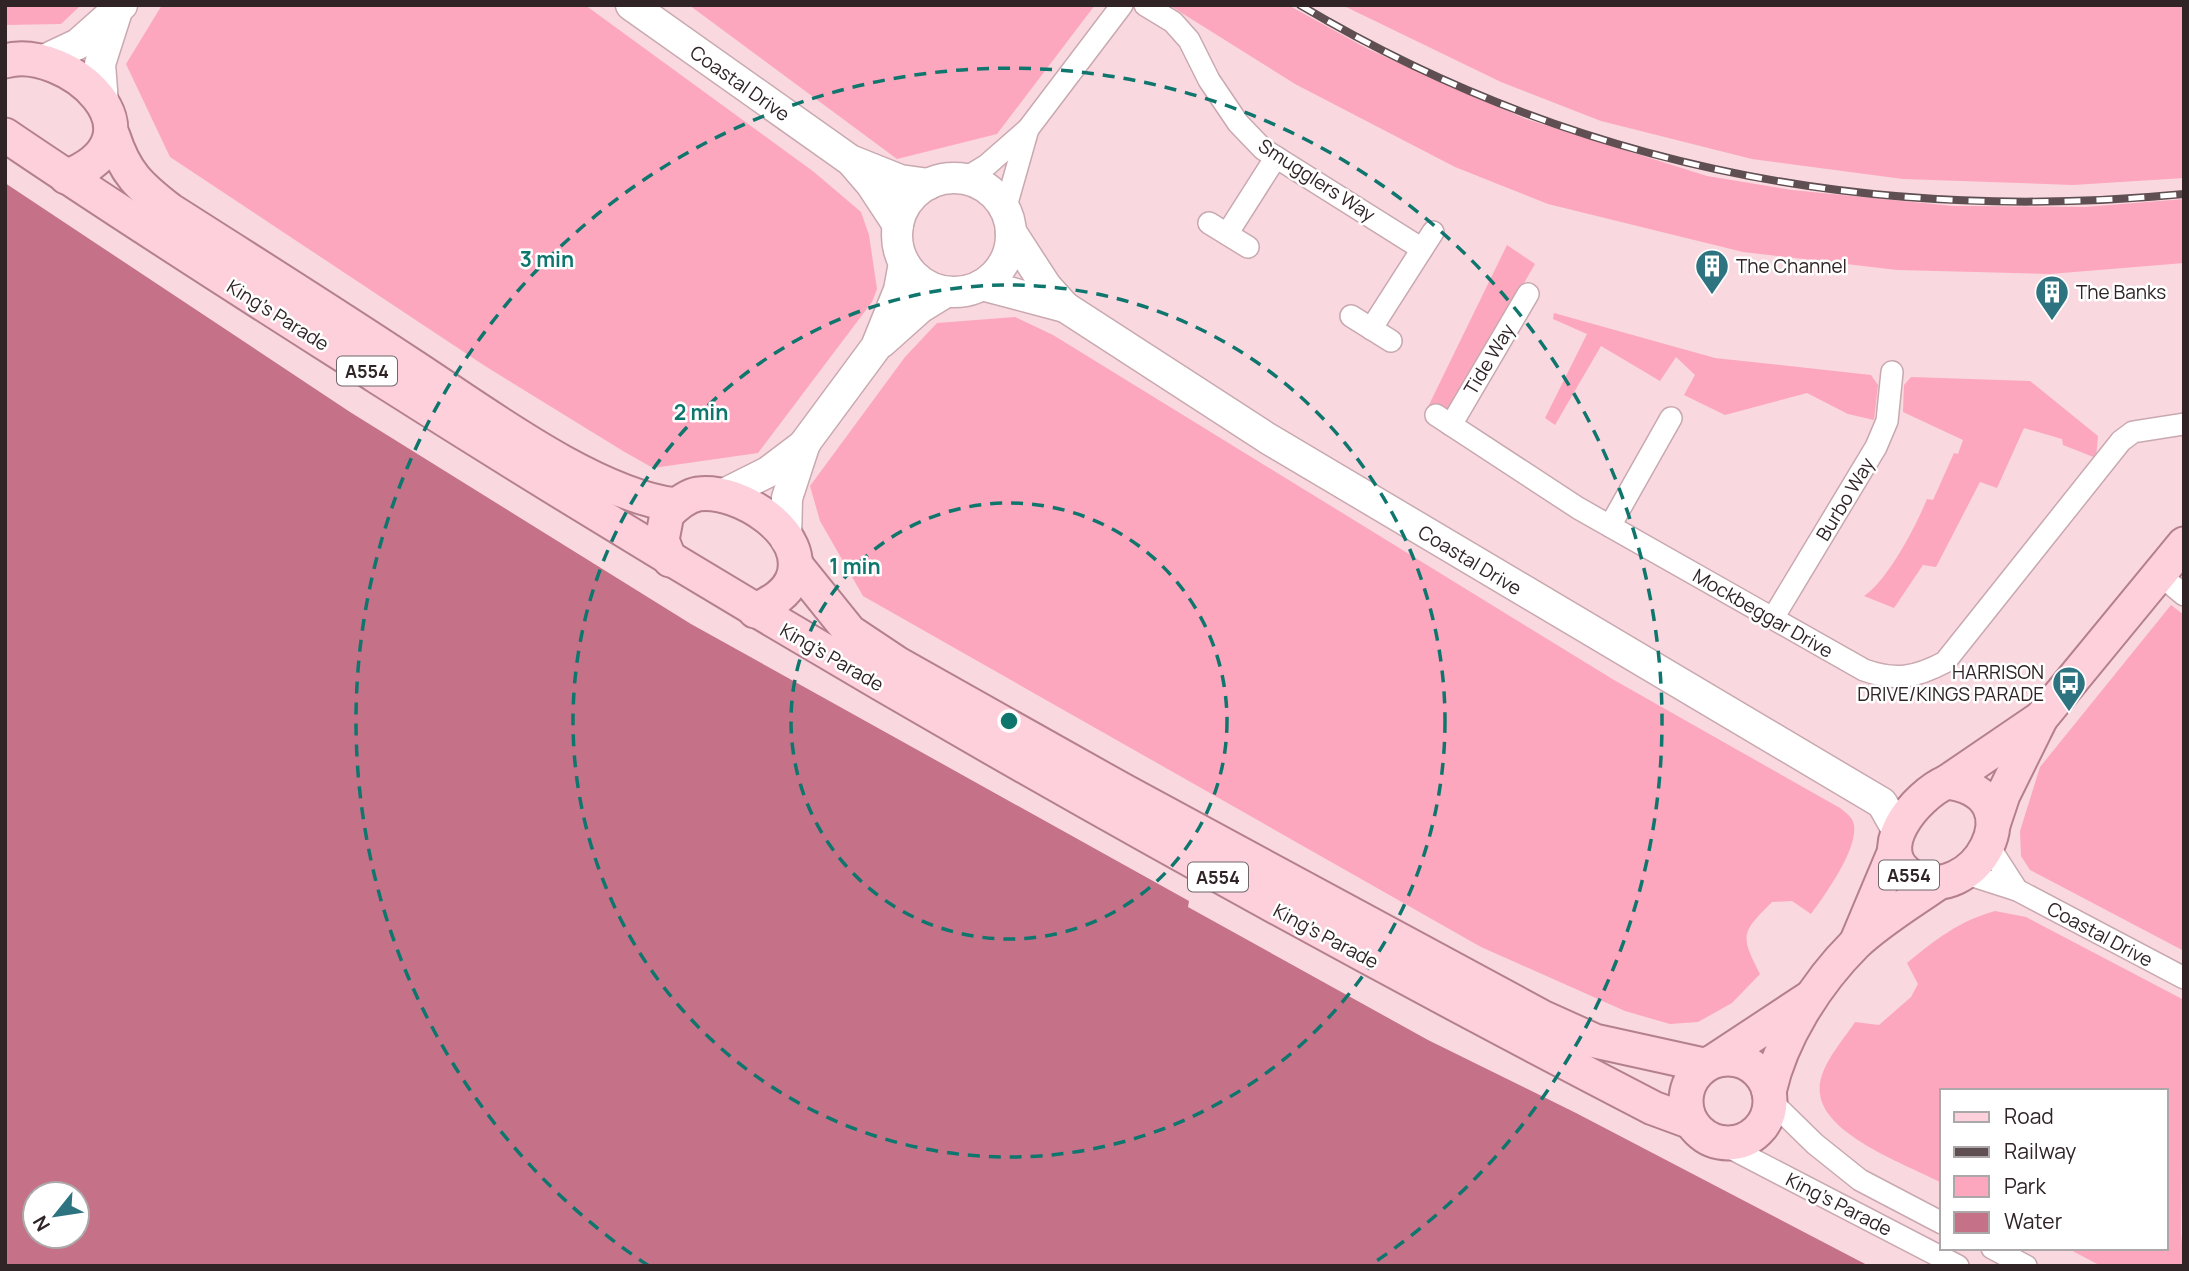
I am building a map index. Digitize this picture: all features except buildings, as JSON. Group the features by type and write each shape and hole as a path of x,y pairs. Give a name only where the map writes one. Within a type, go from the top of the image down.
{"main road":[{"path":"5,61 20,58 42,61 65,71 103,103"},
{"name":"A554","path":"103,103 111,120 113,136"},
{"name":"King's Parade","path":"5,135 512,464 755,611 1033,773 1317,932 1653,1108 1691,1122"},
{"path":"66,177 98,160 113,136"},
{"name":"King's Parade","path":"113,136 122,164 140,186 170,210 557,457 608,485 649,502 676,505"},
{"name":"A554","path":"676,505 696,494 724,494 766,514 791,552"},
{"path":"670,561 662,540 667,514 676,505"},
{"name":"A554","path":"1856,943 1896,843 1936,788 2041,718 2171,584 2184,544"},
{"path":"755,611 785,593 791,552"},
{"name":"King's Parade","path":"791,552 850,632 898,664 1124,792 1542,1017 1595,1041 1711,1062"},
{"name":"A554","path":"1770,1096 1774,1070 1813,996 1856,943 1951,878 1991,834 2003,795 2041,718"},
{"path":"1936,788 1967,785 1978,791 1992,810 1991,834"},
{"name":"A554","path":"1896,843 1908,874 1926,883 1951,878"},
{"name":"A554","path":"1711,1062 1813,996"},
{"path":"1731,1058 1756,1069 1770,1096 1769,1113 1755,1134 1732,1143 1719,1142 1699,1132 1691,1122 1686,1098 1688,1085 1711,1062 1731,1058"}],"street":[{"name":"Coastal Drive","path":"631,5 850,160 878,173 929,184"},
{"path":"964,179 987,165 1028,129 1122,5"},
{"name":"Smugglers Way","path":"1145,5 1173,22 1189,40 1209,80 1238,123 1262,149 1427,240 1371,329"},
{"path":"42,61 78,44 119,9"},
{"path":"103,103 100,64 119,9"},
{"path":"1008,221 987,188 964,179 942,179 929,184 905,206 898,225 898,246 904,263 919,281 946,292 969,291 996,275 1007,258 1008,221 1028,129"},
{"path":"1248,247 1218,229 1276,157"},
{"name":"Coastal Drive","path":"850,160 871,184 898,225"},
{"name":"Coastal Drive","path":"1008,221 1046,286 1065,307 1267,438 1882,803 1896,843"},
{"path":"876,347 899,290 904,263"},
{"name":"Coastal Drive","path":"982,285 1065,307"},
{"path":"724,494 768,472 805,443 876,347 920,308 946,292"},
{"name":"Tide Way","path":"1443,420 1528,294"},
{"path":"1351,316 1391,341"},
{"name":"Burbo Way","path":"1773,618 1876,447 1887,421 1892,372"},
{"path":"1610,526 1648,439 1671,418"},
{"name":"Mockbeggar Drive","path":"1443,420 1610,526 1864,670 1888,678 1906,678 1945,663 2121,441 2133,432 2184,424"},
{"path":"791,552 787,498 805,443"},
{"path":"1882,803 1936,788"},
{"path":"1991,834 2017,890"},
{"name":"Coastal Drive","path":"1951,878 2017,890 2184,978"},
{"name":"King's Parade","path":"1770,1096 1815,1144 1860,1180 1940,1222"},
{"name":"King's Parade","path":"1719,1142 1958,1266"},
{"path":"1996,1250 2026,1266"}],"green space":[{"path":"5,5 81,5 61,24 5,25"},
{"path":"162,5 585,5 814,172 861,212 869,235 877,289 872,302 758,453 653,468 485,366 170,157 126,64"},
{"path":"689,5 1095,5 997,134 897,159"},
{"path":"1169,5 1288,5 1368,49 1526,119 1707,176 1792,190 1953,206 2085,207 2184,199 2184,263 2050,274 1897,270 1743,252 1548,204 1455,167 1295,84"},
{"path":"1342,5 2184,5 2184,178 2073,185 1903,179 1752,159 1601,121 1501,82"},
{"path":"1507,245 1535,264 1452,407 1425,413"},
{"path":"1554,313 1715,358 1871,375 1878,385 1874,420 1848,414 1807,393 1725,415 1684,395 1695,375 1676,357 1660,381 1601,346 1555,425 1545,418 1587,334 1553,319"},
{"path":"1015,317 1053,335 1614,680 1840,808 1849,815 1854,825 1851,846 1839,871 1811,914 1792,901 1772,902 1754,921 1747,935 1749,951 1760,974 1732,1003 1698,1022 1670,1024 1625,1011 1481,947 863,596 820,521 810,486 905,357 937,323"},
{"path":"1911,377 2030,381 2098,436 2096,458 2063,445 2062,439 2024,428 1997,488 1980,482 1936,567 1923,565 1894,608 1864,596 1882,578 1900,552 1927,499 1933,500 1954,453 1958,454 1963,440 1903,412 1904,385"},
{"path":"2171,605 2184,615 2184,951 2030,870 2021,856 2020,831 2040,767"},
{"path":"1995,911 2026,917 2184,1000 2181,1232 2184,1266 2101,1266 2071,1250 2168,1250 2168,1089 1940,1089 1940,1182 1870,1148 1836,1123 1825,1109 1820,1094 1822,1075 1831,1056 1855,1022 1879,1025 1911,997 1918,984 1907,963 1938,939 1982,915"}],"water":[{"path":"5,183 350,412 691,624 1189,901 1188,907 1428,1040 1576,1113 1869,1266 5,1266"}],"railway":[{"path":"1300,5 1403,61 1509,107 1617,144 1726,172 1838,190 1951,200 2067,201 2184,194"}],"place":[{"name":"The Channel","path":"1712,296"},
{"name":"The Banks","path":"2052,322"},
{"name":"HARRISON DRIVE/KINGS PARADE","path":"2069,713"}]}
